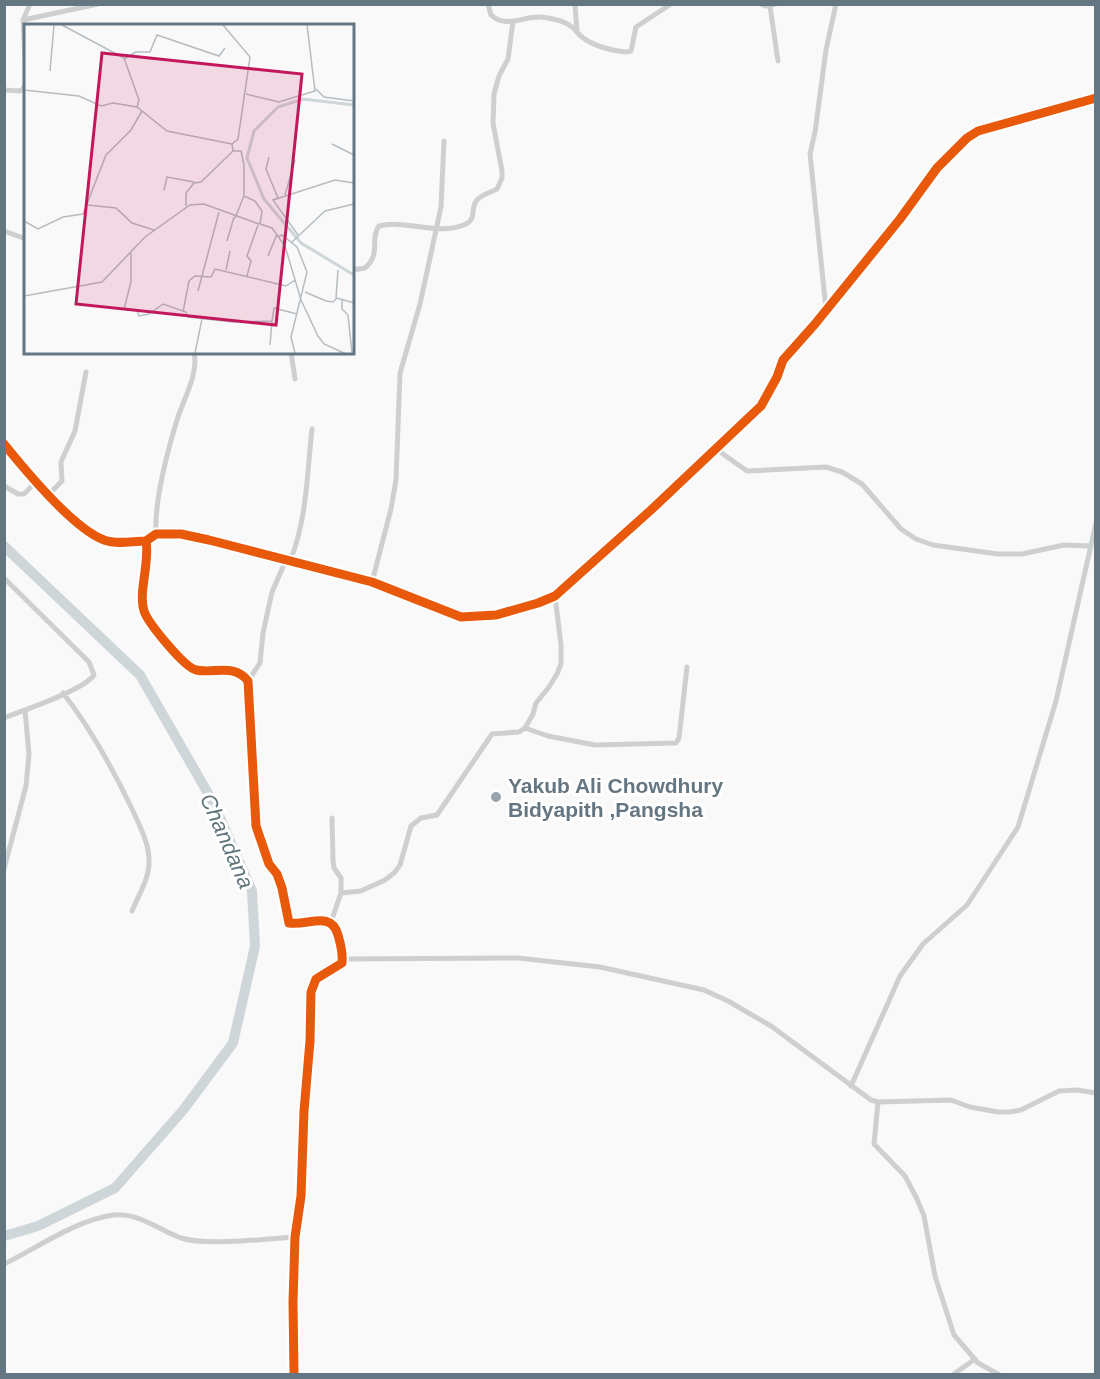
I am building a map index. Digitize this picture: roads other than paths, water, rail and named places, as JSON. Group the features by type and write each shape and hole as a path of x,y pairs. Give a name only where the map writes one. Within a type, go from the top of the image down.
{"street":[{"path":"24,38 23,20 30,4"},
{"path":"23,20 98,4"},
{"path":"488,4 491,15 504,22 541,17 571,26 577,31"},
{"path":"575,4 579,36 591,43 627,52 630,51 636,27 671,4"},
{"path":"761,4 773,5 778,61"},
{"path":"826,309 810,154 826,50 836,4"},
{"path":"354,270 365,268 374,258 377,243 375,231 379,226 387,224 436,228 468,224 472,219 477,199 497,189 501,182 502,171 493,123 494,94 499,75 508,59 513,21"},
{"path":"4,90 20,91 24,88"},
{"path":"4,444 49,494 80,524 98,537 117,543 146,541 156,534 182,534 372,582 461,617 496,615 538,603 555,596 761,406 777,377 783,360 900,219 938,168 967,138 978,131 1095,98"},
{"path":"372,582 396,480 400,373 420,304 441,207 444,141"},
{"path":"4,231 24,238"},
{"path":"156,534 157,508 166,463 177,419 190,386 194,354"},
{"path":"291,354 295,379"},
{"path":"49,494 62,481 61,462 72,441 86,372"},
{"path":"294,1374 295,1237 301,1196 311,992 316,979 340,966 343,958 336,927 330,922 289,923 282,888 263,849 256,826 248,681 261,663 263,633 270,603 295,548 302,518 312,429"},
{"path":"716,449 747,471 826,466 842,472 862,484 901,529 916,539 933,545 998,554 1022,554 1064,545 1089,546"},
{"path":"4,486 18,494 24,494 37,481"},
{"path":"851,1086 900,976 923,944 968,905 1018,827 1056,701 1095,523"},
{"path":"146,541 143,604 149,621 186,664 197,670 236,671 248,681"},
{"path":"4,578 89,662 94,675 91,680 4,718"},
{"path":"341,893 361,891 385,880 394,873 400,865 411,826 421,818 437,815 492,734 519,732 525,728 536,703 549,687 561,664 555,596"},
{"path":"525,728 548,736 595,745 676,743 679,738 687,668"},
{"path":"63,693 99,742 124,792 145,842 149,868 132,911"},
{"path":"4,869 26,786 29,754 25,710"},
{"path":"330,922 341,893 341,878 334,868 333,860 332,818"},
{"path":"343,958 518,958 585,964 704,990 771,1026 851,1086 871,1100 878,1102 951,1100 970,1107 1010,1112 1021,1110 1059,1091 1077,1090 1095,1093"},
{"path":"878,1102 874,1144 905,1176 917,1199 924,1216 935,1276 954,1335 975,1359 998,1374"},
{"path":"4,1264 77,1227 113,1215 129,1216 181,1238 197,1240 295,1237"},
{"path":"954,1374 975,1359"}],"waterway":[{"name":"Chandana","path":"4,546 140,675 213,802 252,891 255,946 233,1043 184,1109 115,1188 38,1226 4,1236"}],"place":[{"name":"Yakub Ali Chowdhury Bidyapith ,Pangsha","path":"496,797"}]}
